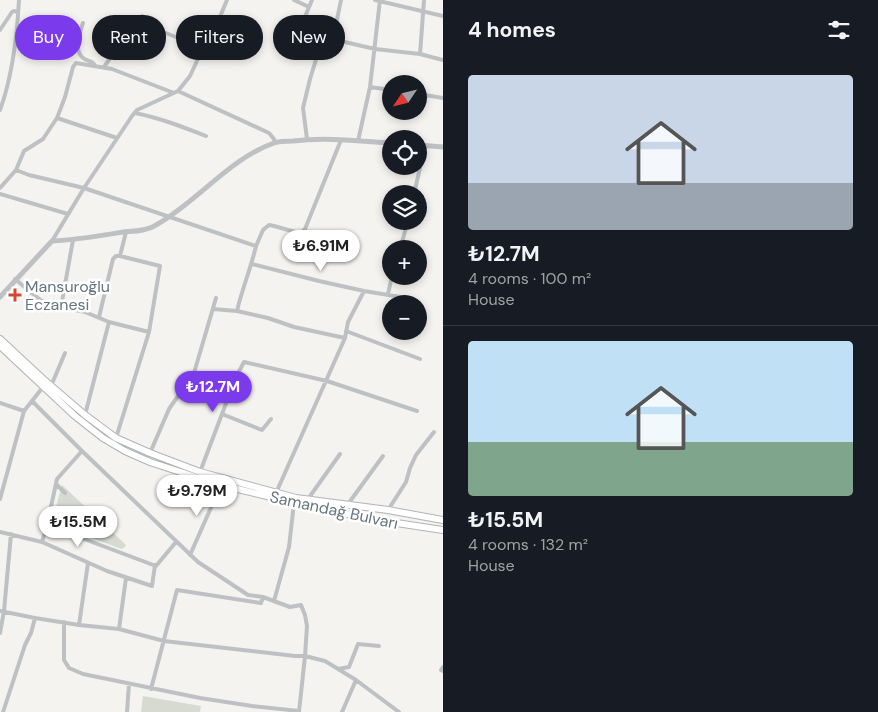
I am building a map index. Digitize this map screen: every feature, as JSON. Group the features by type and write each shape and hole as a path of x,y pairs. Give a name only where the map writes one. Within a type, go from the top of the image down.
{"highway":[{"name":"Samandağ Bulvarı","path":"0,339 85,415 116,438 150,453 200,472 296,498 348,504 443,520"},
{"name":"Samandağ Bulvarı","path":"0,347 75,416 103,438 125,451 150,462 221,485 294,503 370,519 443,530"}],"street":[{"path":"0,110 11,73 18,0"},
{"path":"221,15 227,0"},
{"path":"294,0 309,7"},
{"path":"306,15 312,0"},
{"path":"338,15 341,0"},
{"path":"375,0 443,16"},
{"path":"358,141 370,86 380,0"},
{"path":"420,54 424,0"},
{"path":"0,30 12,12 18,12"},
{"path":"104,67 141,16 156,29 176,37"},
{"path":"83,23 79,52 81,56 96,66"},
{"path":"345,42 375,49 420,54 443,60"},
{"path":"0,297 52,241 84,188 137,110 176,92 190,76 197,60"},
{"path":"307,139 303,108 316,60"},
{"path":"0,188 16,170 24,151 43,139 57,118 65,98 74,64 77,62 104,67 176,92 269,133 275,143"},
{"path":"370,86 382,88"},
{"path":"428,96 443,98"},
{"path":"135,113 156,118 206,136"},
{"path":"57,118 117,138"},
{"path":"52,241 73,240 126,232 156,225 184,207 235,165 255,152 275,143 307,139 382,142"},
{"path":"237,311 243,286 263,230 269,225 299,233 305,229 341,140"},
{"path":"427,146 443,146"},
{"path":"16,170 29,175 84,188 256,246"},
{"path":"0,194 68,214"},
{"path":"120,256 126,232"},
{"path":"61,307 73,240"},
{"path":"99,317 113,259 116,256 160,266 149,332 116,438"},
{"path":"252,264 318,281 393,295"},
{"path":"15,279 42,301 85,312 109,322 149,332"},
{"path":"388,294 390,285"},
{"path":"276,493 345,338 348,322 364,291"},
{"path":"150,453 169,409 194,373 216,298"},
{"path":"213,309 237,311 268,318 294,327 345,338"},
{"path":"85,415 109,322"},
{"path":"346,331 420,359"},
{"path":"51,386 65,352"},
{"path":"200,472 236,377 244,362 326,381 417,411"},
{"path":"0,499 24,411 43,387"},
{"path":"32,401 198,562 248,595 290,607 301,605 307,626 299,711 226,702 151,689 83,674 69,668 64,660 64,622"},
{"path":"0,403 24,411"},
{"path":"222,414 262,430 271,419"},
{"path":"388,510 406,482 416,455 434,432"},
{"path":"42,542 57,480 82,450"},
{"path":"308,499 340,454"},
{"path":"348,504 383,456"},
{"path":"56,484 65,493"},
{"path":"190,555 221,485"},
{"path":"274,601 289,547 294,503"},
{"path":"47,525 156,566 176,542"},
{"path":"0,532 42,542 88,563 152,586 154,565"},
{"path":"0,633 11,534"},
{"path":"79,625 88,563"},
{"path":"119,629 126,578"},
{"path":"151,689 177,590 261,603 263,598"},
{"path":"2,611 79,625 119,629 164,641 305,656 325,661 356,680 399,712"},
{"path":"3,712 25,645 32,633 35,618"},
{"path":"338,668 350,667 358,644 379,646"},
{"path":"342,712 356,680"},
{"path":"127,712 128,684"}],"shaded area":[{"path":"62,485 126,546 122,549 55,525 53,518"},
{"path":"143,696 201,706 200,712 141,712"}],"place":[{"name":"Mansuroğlu Eczanesi","path":"15,295"}]}
